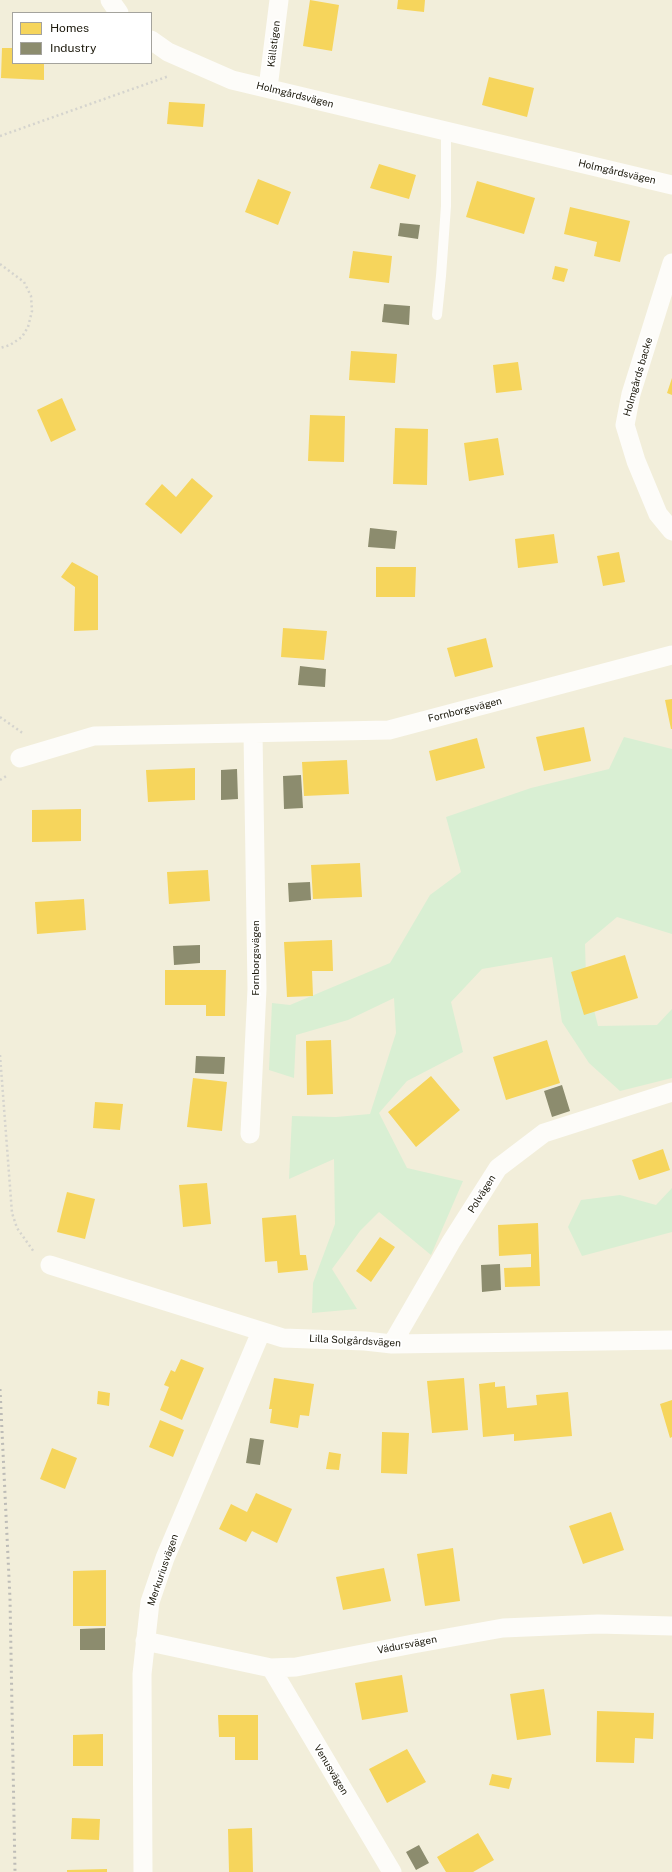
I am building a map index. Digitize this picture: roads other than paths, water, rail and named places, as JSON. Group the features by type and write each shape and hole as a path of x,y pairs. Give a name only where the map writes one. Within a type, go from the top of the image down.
{"street":[{"path":"110,0 118,12"},
{"name":"Källstigen","path":"268,88 279,0"},
{"name":"Holmgårdsvägen","path":"152,41 181,58 232,80 672,185"},
{"name":"Holmgårds backe","path":"672,263 631,394 625,425 636,461 658,514 672,531"},
{"name":"Fornborgsvägen","path":"20,758 94,736 389,730 672,655"},
{"name":"Fornborgsvägen","path":"250,1134 257,989 253,733"},
{"name":"Polvägen","path":"392,1344 451,1242 498,1168 544,1133 672,1092"},
{"name":"Lilla Solgårdsvägen","path":"50,1265 283,1338 365,1341 392,1344 672,1340"},
{"name":"Merkuriusvägen","path":"143,1872 142,1674 150,1602 165,1558 261,1332"},
{"name":"Vädursvägen","path":"145,1641 271,1668 296,1667 503,1628 598,1624 672,1626"},
{"name":"Venusvägen","path":"271,1668 392,1872"}],"lane":[{"path":"437,315 442,276 446,206 446,132"}],"railway":[{"path":"0,1389 10,1599 15,1872"}]}
